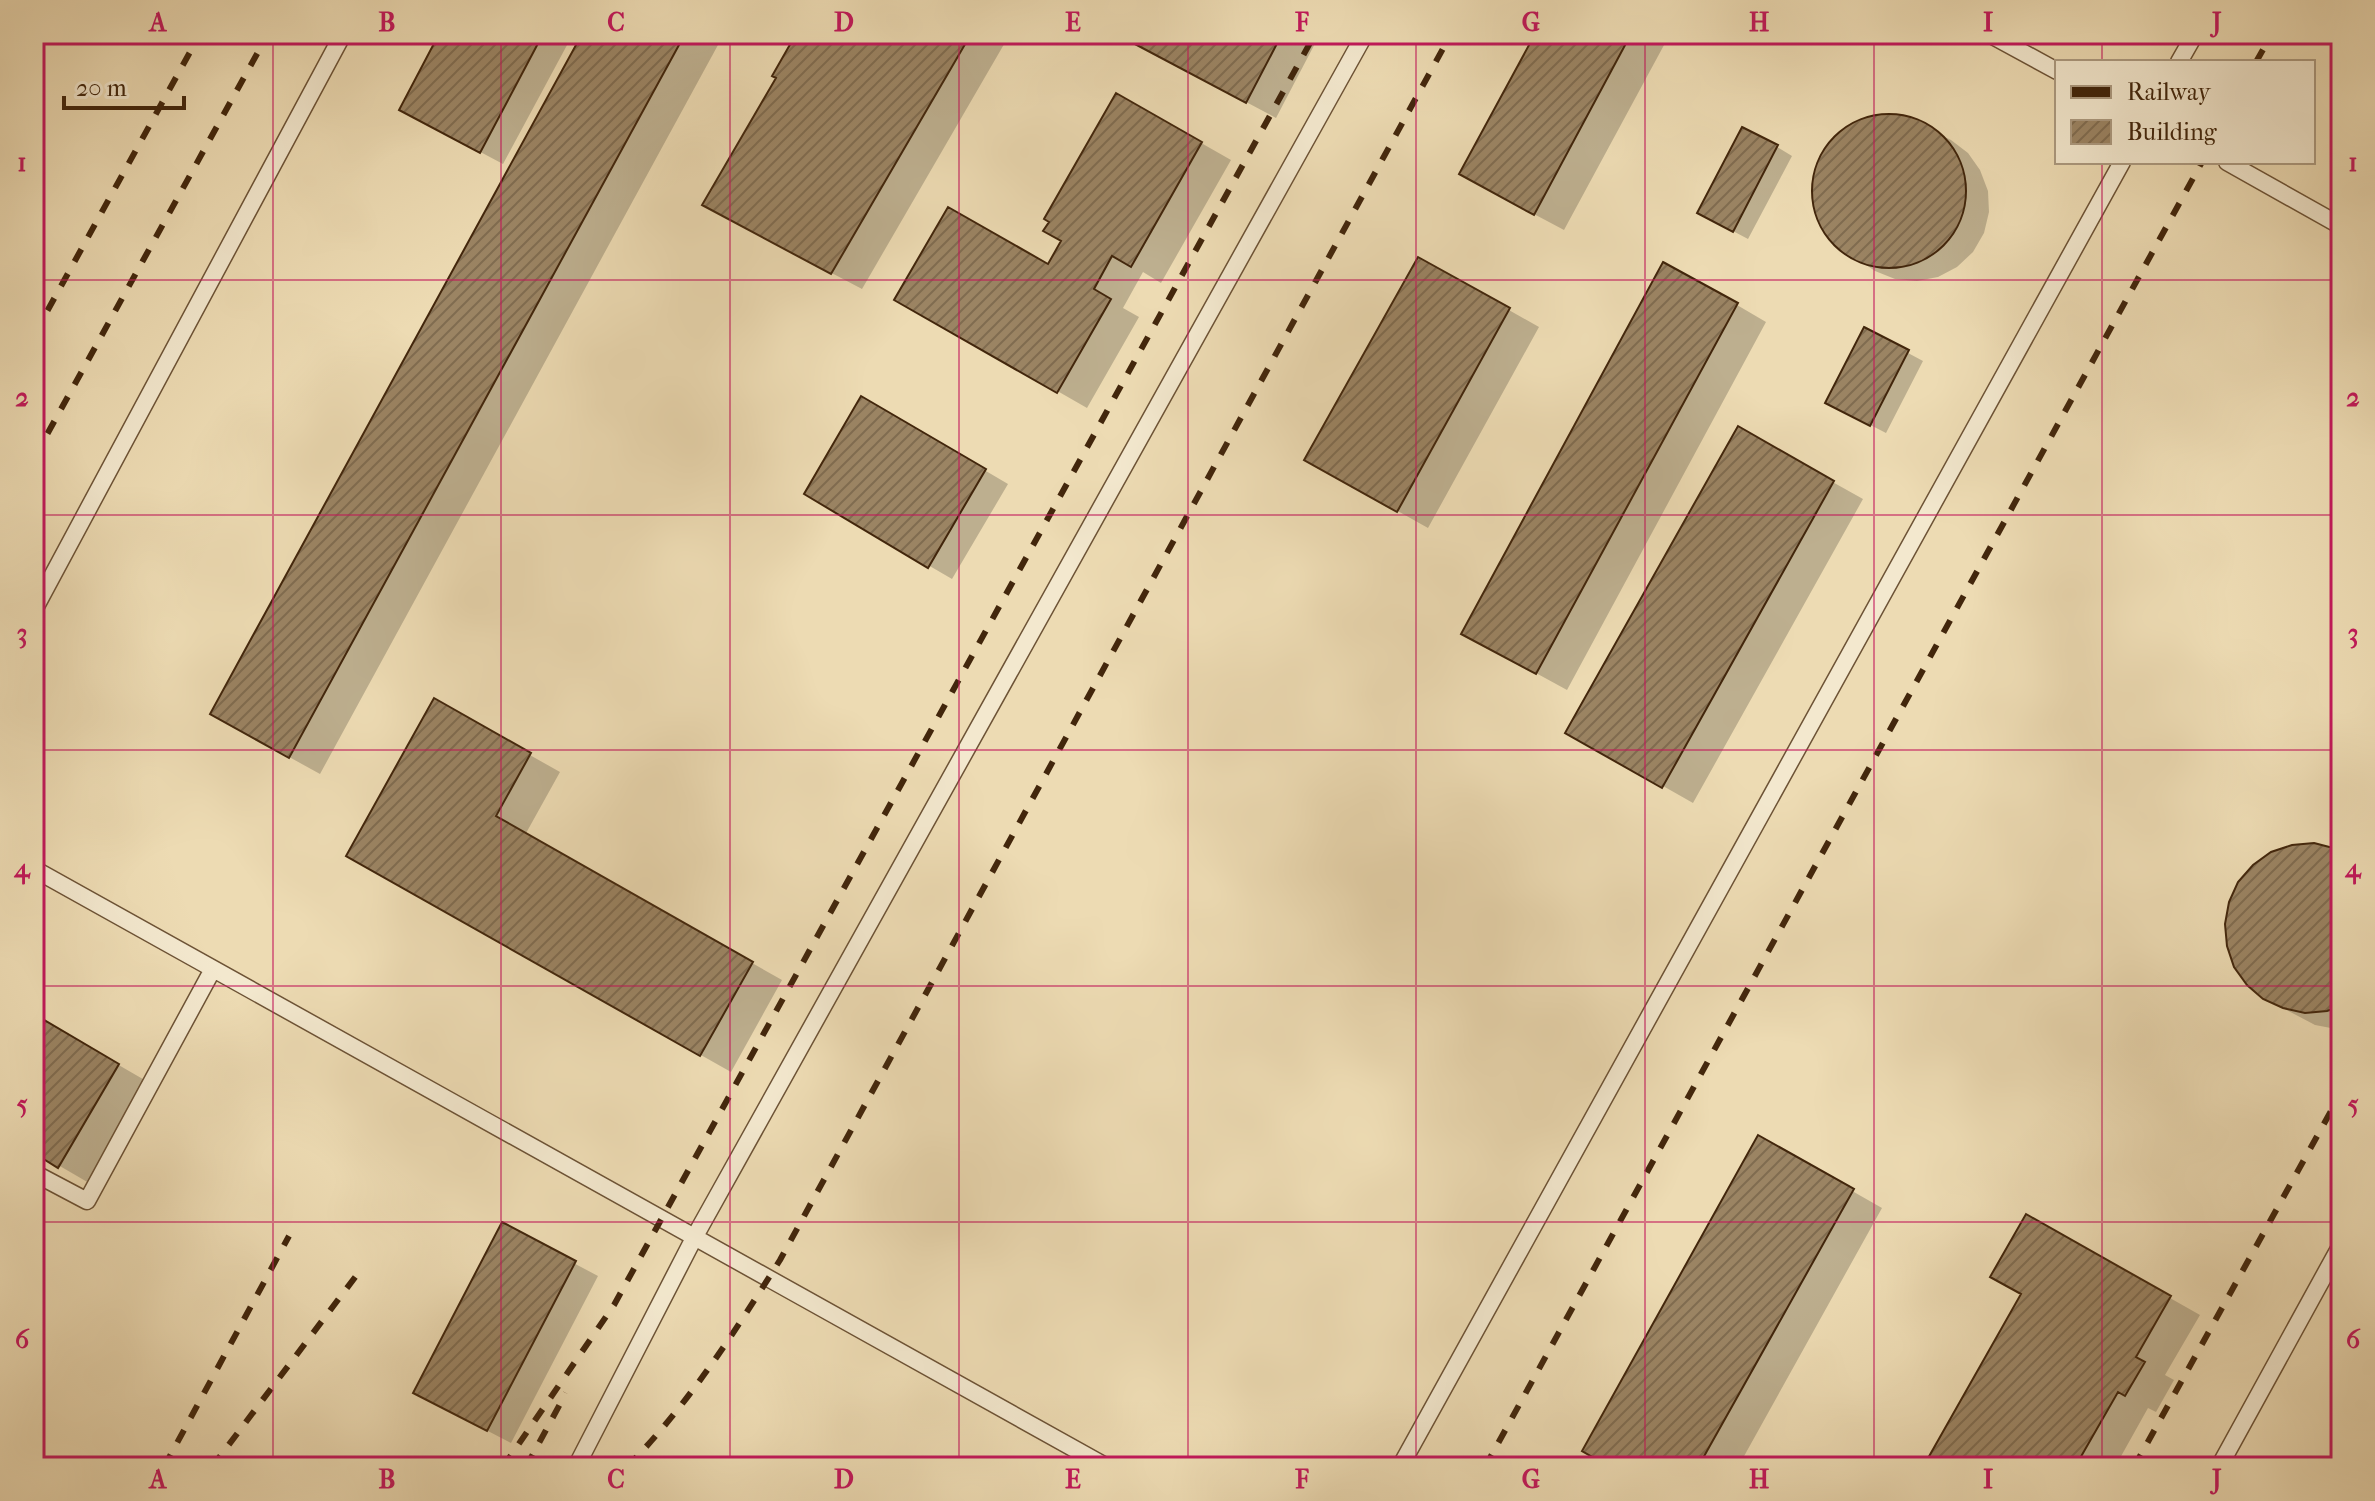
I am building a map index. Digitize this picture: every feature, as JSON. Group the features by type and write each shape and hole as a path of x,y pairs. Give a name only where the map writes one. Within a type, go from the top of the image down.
{"lane":[{"path":"34,610 343,34"},
{"path":"576,1467 694,1238 1365,34"},
{"path":"1989,34 2055,70"},
{"path":"2180,60 2195,34"},
{"path":"1400,1467 2121,164"},
{"path":"2231,164 2341,226"},
{"path":"34,869 1107,1467"},
{"path":"34,1173 87,1201 213,969"},
{"path":"2219,1467 2341,1245"}],"building":[{"path":"439,34 543,34 480,153 399,110"},
{"path":"582,34 685,34 289,758 210,714"},
{"path":"796,34 971,34 831,274 702,205 776,78 772,76"},
{"path":"1116,34 1282,34 1246,103"},
{"path":"1535,34 1631,34 1534,215 1459,174"},
{"path":"1116,93 1202,142 1131,267 1112,256 1094,289 1111,299 1057,393 894,300 948,207 1048,264 1061,241 1043,231 1049,222 1044,219"},
{"path":"1889,114 1919,120 1944,136 1960,161 1966,191 1960,221 1944,246 1919,262 1889,268 1859,262 1834,246 1818,221 1812,191 1818,161 1834,136 1859,120"},
{"path":"1742,127 1778,145 1733,232 1697,213"},
{"path":"1418,257 1510,308 1397,512 1304,460"},
{"path":"1663,262 1738,303 1536,674 1461,634"},
{"path":"1864,327 1909,350 1870,426 1825,403"},
{"path":"861,396 986,469 928,568 804,494"},
{"path":"1738,426 1834,481 1662,788 1565,733"},
{"path":"434,698 531,753 496,816 753,962 700,1056 346,856"},
{"path":"2314,843 2341,850 2341,1006 2305,1013 2263,999 2247,985 2234,967 2227,946 2225,924 2229,902 2238,882 2253,865 2271,852 2292,845"},
{"path":"34,1014 119,1064 58,1168 34,1153"},
{"path":"1758,1135 1854,1189 1698,1467 1610,1467 1582,1451"},
{"path":"2026,1214 2171,1296 2136,1357 2145,1362 2125,1396 2118,1392 2075,1467 1923,1467 2021,1294 1990,1277"},
{"path":"502,1222 576,1261 487,1431 413,1393"}],"railway":[{"path":"34,335 200,34"},
{"path":"34,458 268,34"},
{"path":"503,1467 614,1305 1315,34"},
{"path":"627,1467 690,1394 780,1260 1451,34"},
{"path":"2257,60 2272,34"},
{"path":"1485,1467 2201,164"},
{"path":"2134,1467 2341,1093"},
{"path":"164,1467 289,1236"},
{"path":"212,1467 359,1272"},
{"path":"526,1467 566,1393"}]}
